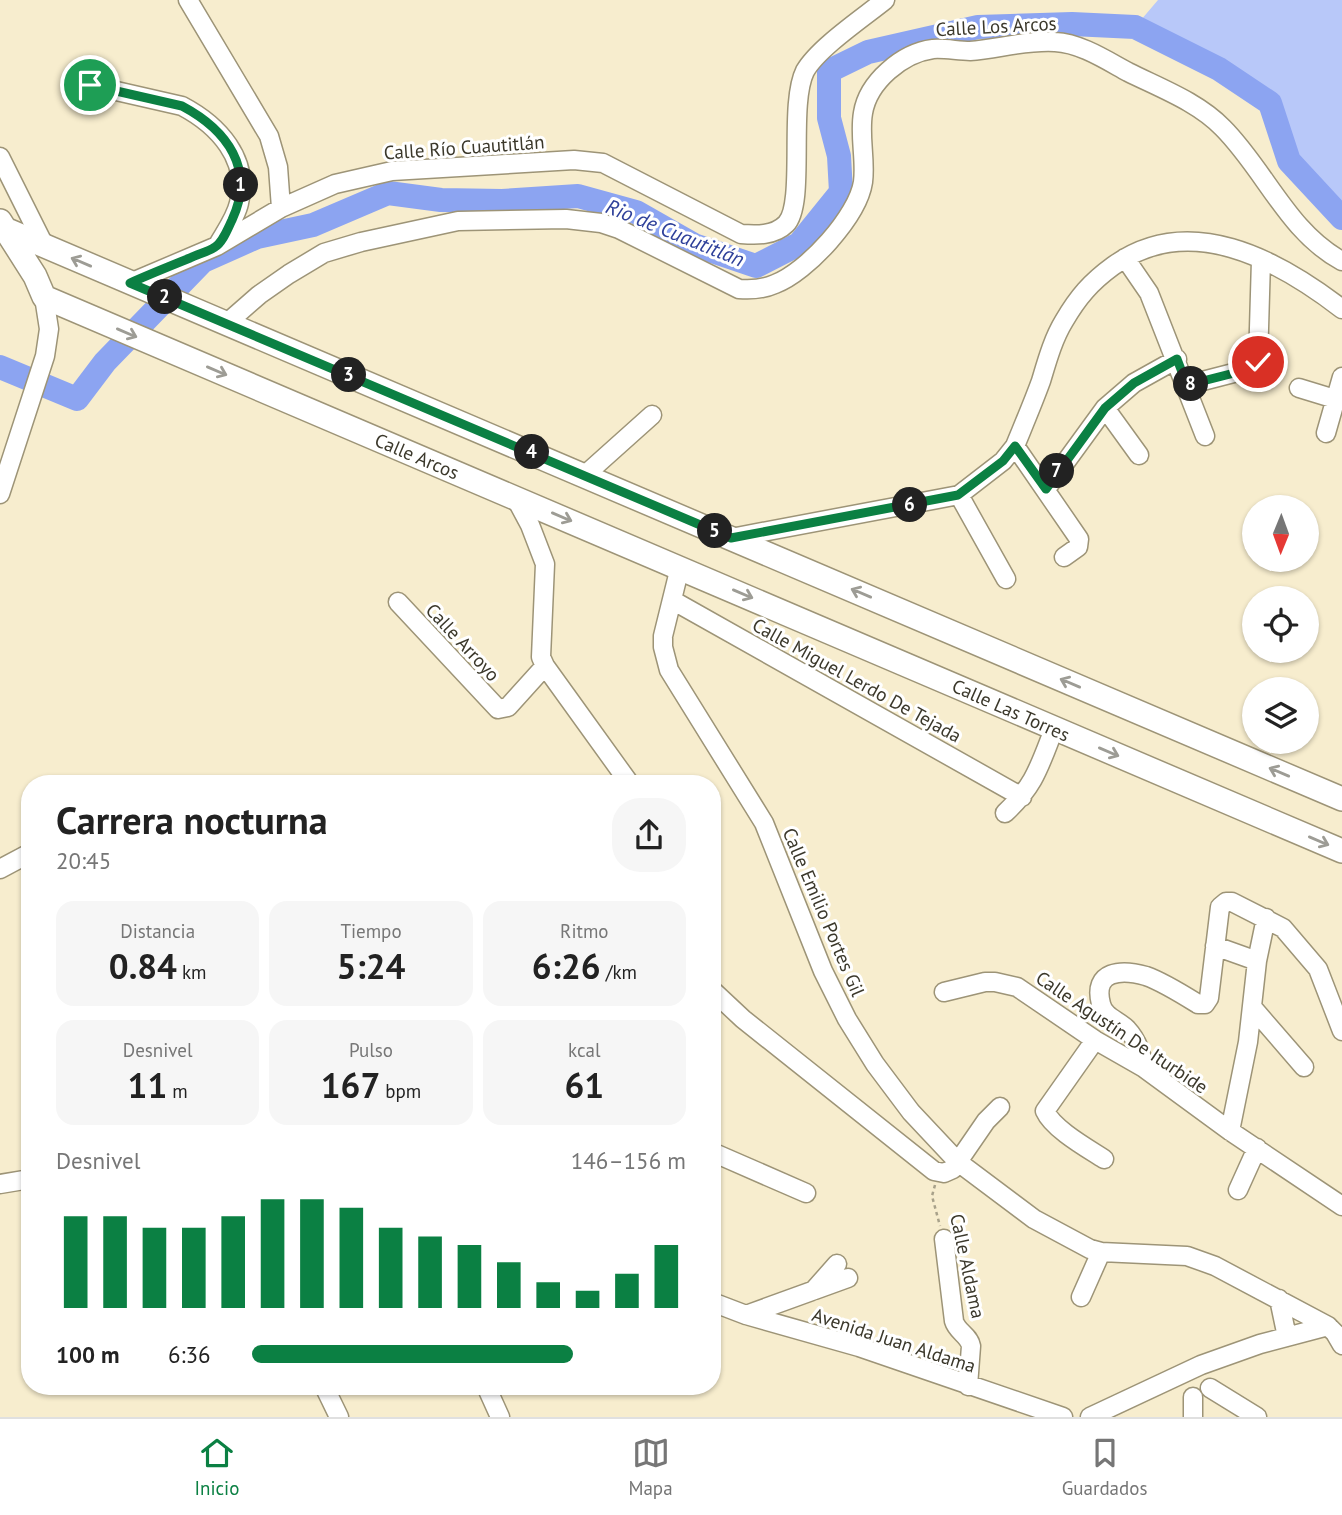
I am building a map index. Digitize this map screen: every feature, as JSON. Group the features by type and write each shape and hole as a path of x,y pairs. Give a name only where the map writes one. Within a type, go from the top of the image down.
{"main road":[{"path":"3,225 137,286 1342,799"},
{"path":"3,225 36,276 44,297"},
{"name":"Calle Arcos","path":"44,297 680,567"},
{"name":"Calle Las Torres","path":"680,567 1342,851"}],"street":[{"path":"188,0 269,136 278,167 281,208"},
{"name":"Calle Río Cuautitlán","path":"137,286 217,246 281,208 335,184 392,170 574,160 603,163 741,234 765,235 787,224 794,207 798,106 805,71 831,42 885,0"},
{"name":"Calle Los Arcos","path":"228,323 259,295 324,253 361,242 458,221 566,219 601,223 619,229 739,289 750,290 777,284 814,256 855,206 864,179 863,113 874,88 892,67 908,58 935,49 970,51 1056,42 1094,54 1211,117 1241,148 1317,246 1342,261"},
{"path":"90,85 182,106 196,113 219,132 235,155 241,178 239,205 217,246"},
{"path":"0,157 44,245"},
{"path":"731,538 958,495 1003,461 1015,446 1063,323 1089,284 1125,258 1146,248 1165,242 1187,240 1220,244 1261,260 1313,287 1342,309"},
{"path":"1125,258 1149,293 1205,436"},
{"path":"1187,385 1254,366 1258,362 1261,260"},
{"path":"0,494 48,344 49,329 44,297"},
{"path":"1046,489 1105,408 1134,383 1177,359"},
{"path":"1326,433 1342,377"},
{"path":"1300,388 1335,399"},
{"path":"1105,408 1139,455"},
{"path":"585,475 652,415"},
{"path":"1015,446 1079,539 1078,547 1064,557"},
{"path":"958,495 1006,579"},
{"path":"515,497 545,564 541,657 624,775"},
{"name":"Calle Emilio Portes Gil","path":"680,567 663,636 669,670 764,823 834,995 882,1074 951,1167 1083,1246 1101,1252 1187,1256 1215,1266 1328,1326 1342,1345"},
{"name":"Calle Miguel Lerdo De Tejada","path":"672,600 1022,797"},
{"name":"Calle Arroyo","path":"398,602 496,708 508,707 545,666"},
{"path":"1005,813 1034,781 1054,729"},
{"path":"0,870 21,858"},
{"path":"1144,1068 1139,1045 1126,1028 1106,1014 1101,1004 1100,985 1104,978 1116,972 1145,976 1198,1004 1205,1004 1209,998 1220,907 1226,902 1232,902 1283,928 1318,969 1342,1031"},
{"name":"Calle Agustín De Iturbide","path":"1230,1131 1248,1042 1257,961 1266,918"},
{"path":"1215,946 1257,961"},
{"name":"Calle Agustín De Iturbide","path":"944,992 985,982 1006,984 1026,993 1095,1040 1144,1068 1230,1131 1342,1206"},
{"path":"721,998 930,1169 951,1167 1000,1107"},
{"path":"1252,1007 1304,1067"},
{"path":"1095,1040 1045,1111 1048,1118 1059,1127 1104,1159"},
{"path":"1238,1190 1256,1148"},
{"path":"721,1156 806,1193"},
{"path":"0,1184 21,1180"},
{"name":"Calle Aldama","path":"944,1239 954,1321 970,1340 971,1346 968,1385"},
{"path":"1081,1297 1101,1252"},
{"path":"813,1291 836,1264"},
{"path":"746,1315 848,1278"},
{"path":"1279,1299 1287,1337"},
{"name":"Avenida Juan Aldama","path":"721,1305 968,1385 1011,1409 1063,1417"},
{"path":"1090,1417 1111,1413 1201,1365 1260,1344 1328,1326"},
{"path":"1210,1388 1256,1417"},
{"path":"328,1395 339,1417"},
{"path":"490,1395 500,1417"},
{"path":"1193,1397 1193,1417"}],"path":[{"name":"Calle Aldama","path":"944,1239 932,1196 936,1183 951,1167"}],"shaded area":[{"path":"1158,0 1342,0 1342,218 1289,161 1270,103 1219,69 1135,27"}],"waterway":[{"name":"Rio de Cuautitlán","path":"0,367 77,399 105,362 203,261 257,237 313,225 388,193 441,200 502,201 578,196 636,212 694,245 756,266 799,244 841,192 839,156 829,118 829,71 868,52 978,27 1072,24 1135,27 1219,69 1270,103 1289,161 1342,218"}],"route":[{"path":"90,85 182,106 196,113 219,132 235,155 241,178 239,205 217,246 130,283 731,538 958,495 1003,461 1015,446 1046,489 1055,473 1105,408 1134,383 1177,359 1187,385 1250,369 1258,362"}]}
